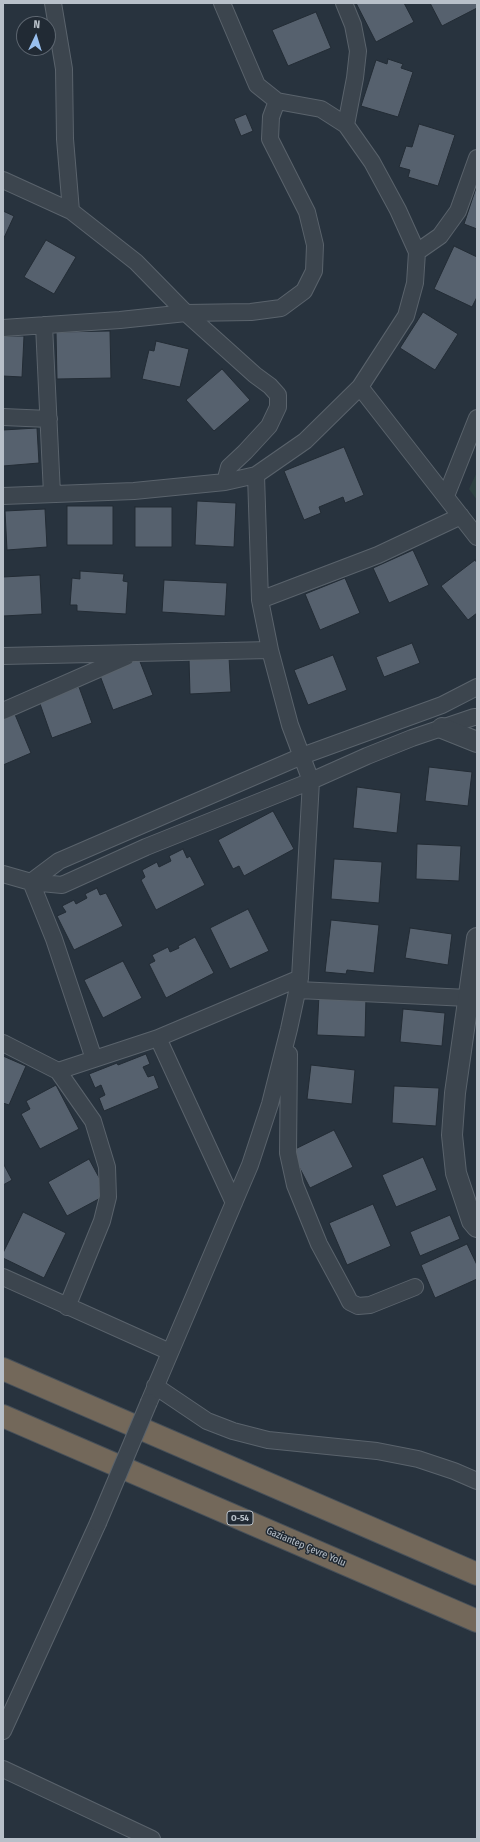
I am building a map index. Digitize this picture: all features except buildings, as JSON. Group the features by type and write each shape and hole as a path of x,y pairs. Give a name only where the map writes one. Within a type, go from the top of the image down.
{"highway":[{"path":"3,1369 477,1574"},
{"name":"Gaziantep Çevre Yolu","path":"3,1416 477,1621"}],"street":[{"path":"53,3 64,69 65,139 71,211"},
{"path":"3,496 134,492 225,482 256,475 305,441 360,387 406,316 415,284 417,252 398,210 372,162 346,125 321,109 277,101 257,85 222,3"},
{"path":"344,3 353,25 358,51 355,78 346,125"},
{"path":"3,328 120,320 186,313 251,312 281,308 304,291 314,271 315,245 308,212 270,139 271,117 277,101"},
{"path":"417,252 440,236 458,211 477,158"},
{"path":"3,180 71,211 136,262 186,313 255,375 270,386 278,395 278,407 270,426 245,452 228,466 225,482"},
{"path":"44,325 52,494"},
{"path":"360,387 477,537"},
{"path":"3,417 49,419"},
{"path":"446,496 477,418"},
{"path":"3,1731 98,1523 250,1165 267,1112 289,1029 299,984 311,781 290,725 270,650 260,600 256,475"},
{"path":"260,600 378,555 461,516"},
{"path":"3,656 270,650"},
{"path":"3,711 134,653"},
{"path":"31,882 59,861 302,756 442,705 477,687"},
{"path":"3,874 31,882 62,885 146,847 311,781 373,753 477,717"},
{"path":"442,728 477,742"},
{"path":"31,882 54,939 94,1059"},
{"path":"477,938 455,1093 452,1135 456,1173 472,1221 477,1226"},
{"path":"58,1071 158,1038 299,984 468,998"},
{"path":"289,1029 288,1153 295,1185 319,1244 350,1302 358,1306 370,1305 415,1287"},
{"path":"158,1038 234,1203"},
{"path":"3,1043 58,1071 93,1122 107,1167 108,1197 102,1221 67,1307"},
{"path":"3,1277 170,1352"},
{"path":"155,1386 207,1422 233,1431 268,1440 377,1451 418,1459 454,1471 477,1481"},
{"path":"3,1769 152,1839"}],"green space":[{"path":"477,472 477,500 469,489"}]}
